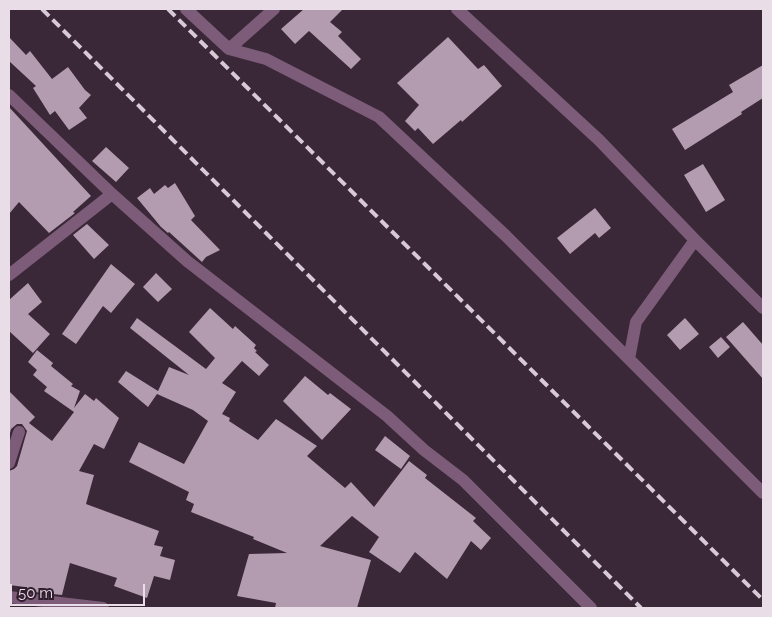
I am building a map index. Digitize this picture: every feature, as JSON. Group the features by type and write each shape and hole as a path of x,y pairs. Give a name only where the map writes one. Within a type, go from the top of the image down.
{"street":[{"path":"186,9 229,49 266,59 379,117 506,236 763,493"},
{"path":"229,49 274,9"},
{"path":"458,9 599,140 763,308"},
{"path":"9,96 112,194 187,261 387,416 424,450 463,480 591,608"},
{"path":"9,275 112,194"},
{"path":"629,359 636,322 695,240"},
{"path":"9,463 19,432"},
{"path":"9,597 103,608"}],"building":[{"path":"304,9 343,9 330,22 342,32 338,36 361,59 351,69 309,31 295,44 281,29"},
{"path":"9,37 26,55 30,51 52,79 68,67 91,95 79,108 87,118 69,130 55,111 50,115 33,88 36,86 9,61"},
{"path":"448,37 478,69 484,65 502,86 462,122 461,120 433,144 418,128 415,131 405,121 419,105 397,83"},
{"path":"763,65 763,98 741,112 742,114 685,150 672,129 733,92 729,85"},
{"path":"9,107 91,196 73,212 75,213 49,233 19,202 9,214"},
{"path":"106,147 129,168 116,182 92,161"},
{"path":"703,164 725,200 706,212 684,175"},
{"path":"175,183 195,216 191,220 220,250 206,257 202,262 161,227 137,198 150,188 154,194 165,185 168,188"},
{"path":"595,208 611,228 599,238 595,233 570,254 557,238"},
{"path":"87,224 109,245 94,259 73,235"},
{"path":"111,264 135,284 111,313 103,306 76,344 62,334"},
{"path":"156,273 172,289 158,302 143,287"},
{"path":"28,283 42,302 28,314 50,334 33,353 9,331 9,300"},
{"path":"210,308 233,329 235,326 256,345 254,348 257,351 255,352 269,365 259,376 242,361 222,383 236,392 222,414 230,418 229,421 258,440 276,419 317,446 307,456 345,488 351,482 374,507 409,461 427,475 425,478 476,518 473,521 491,538 481,550 471,541 447,579 415,552 400,573 369,552 379,537 352,516 320,546 371,560 357,608 275,608 276,603 237,596 249,554 287,553 253,539 254,537 191,512 194,504 186,500 189,492 129,462 139,442 184,464 208,421 193,410 157,394 148,407 118,382 126,371 158,391 169,367 189,375 130,328 137,318 206,369 215,358 189,332"},
{"path":"685,318 699,334 680,350 667,335"},
{"path":"743,322 763,345 763,379 726,337"},
{"path":"721,337 730,347 718,358 709,347"},
{"path":"37,350 53,363 51,366 73,384 71,386 80,391 74,408 85,394 94,401 96,398 119,418 104,449 94,444 79,471 94,475 86,504 159,531 154,545 163,547 160,556 175,560 170,580 154,576 147,598 114,586 117,578 70,563 62,595 24,591 25,587 9,585 9,471 17,466 27,431 22,424 17,424 11,429 9,437 9,391 35,417 29,423 52,441 74,412 44,391 47,387 33,375 37,370 28,362"},
{"path":"305,376 328,395 330,393 351,409 322,440 283,401"},
{"path":"385,436 410,456 401,469 375,450"}],"railway":[{"path":"42,9 641,608"},
{"path":"168,9 763,600"}]}
